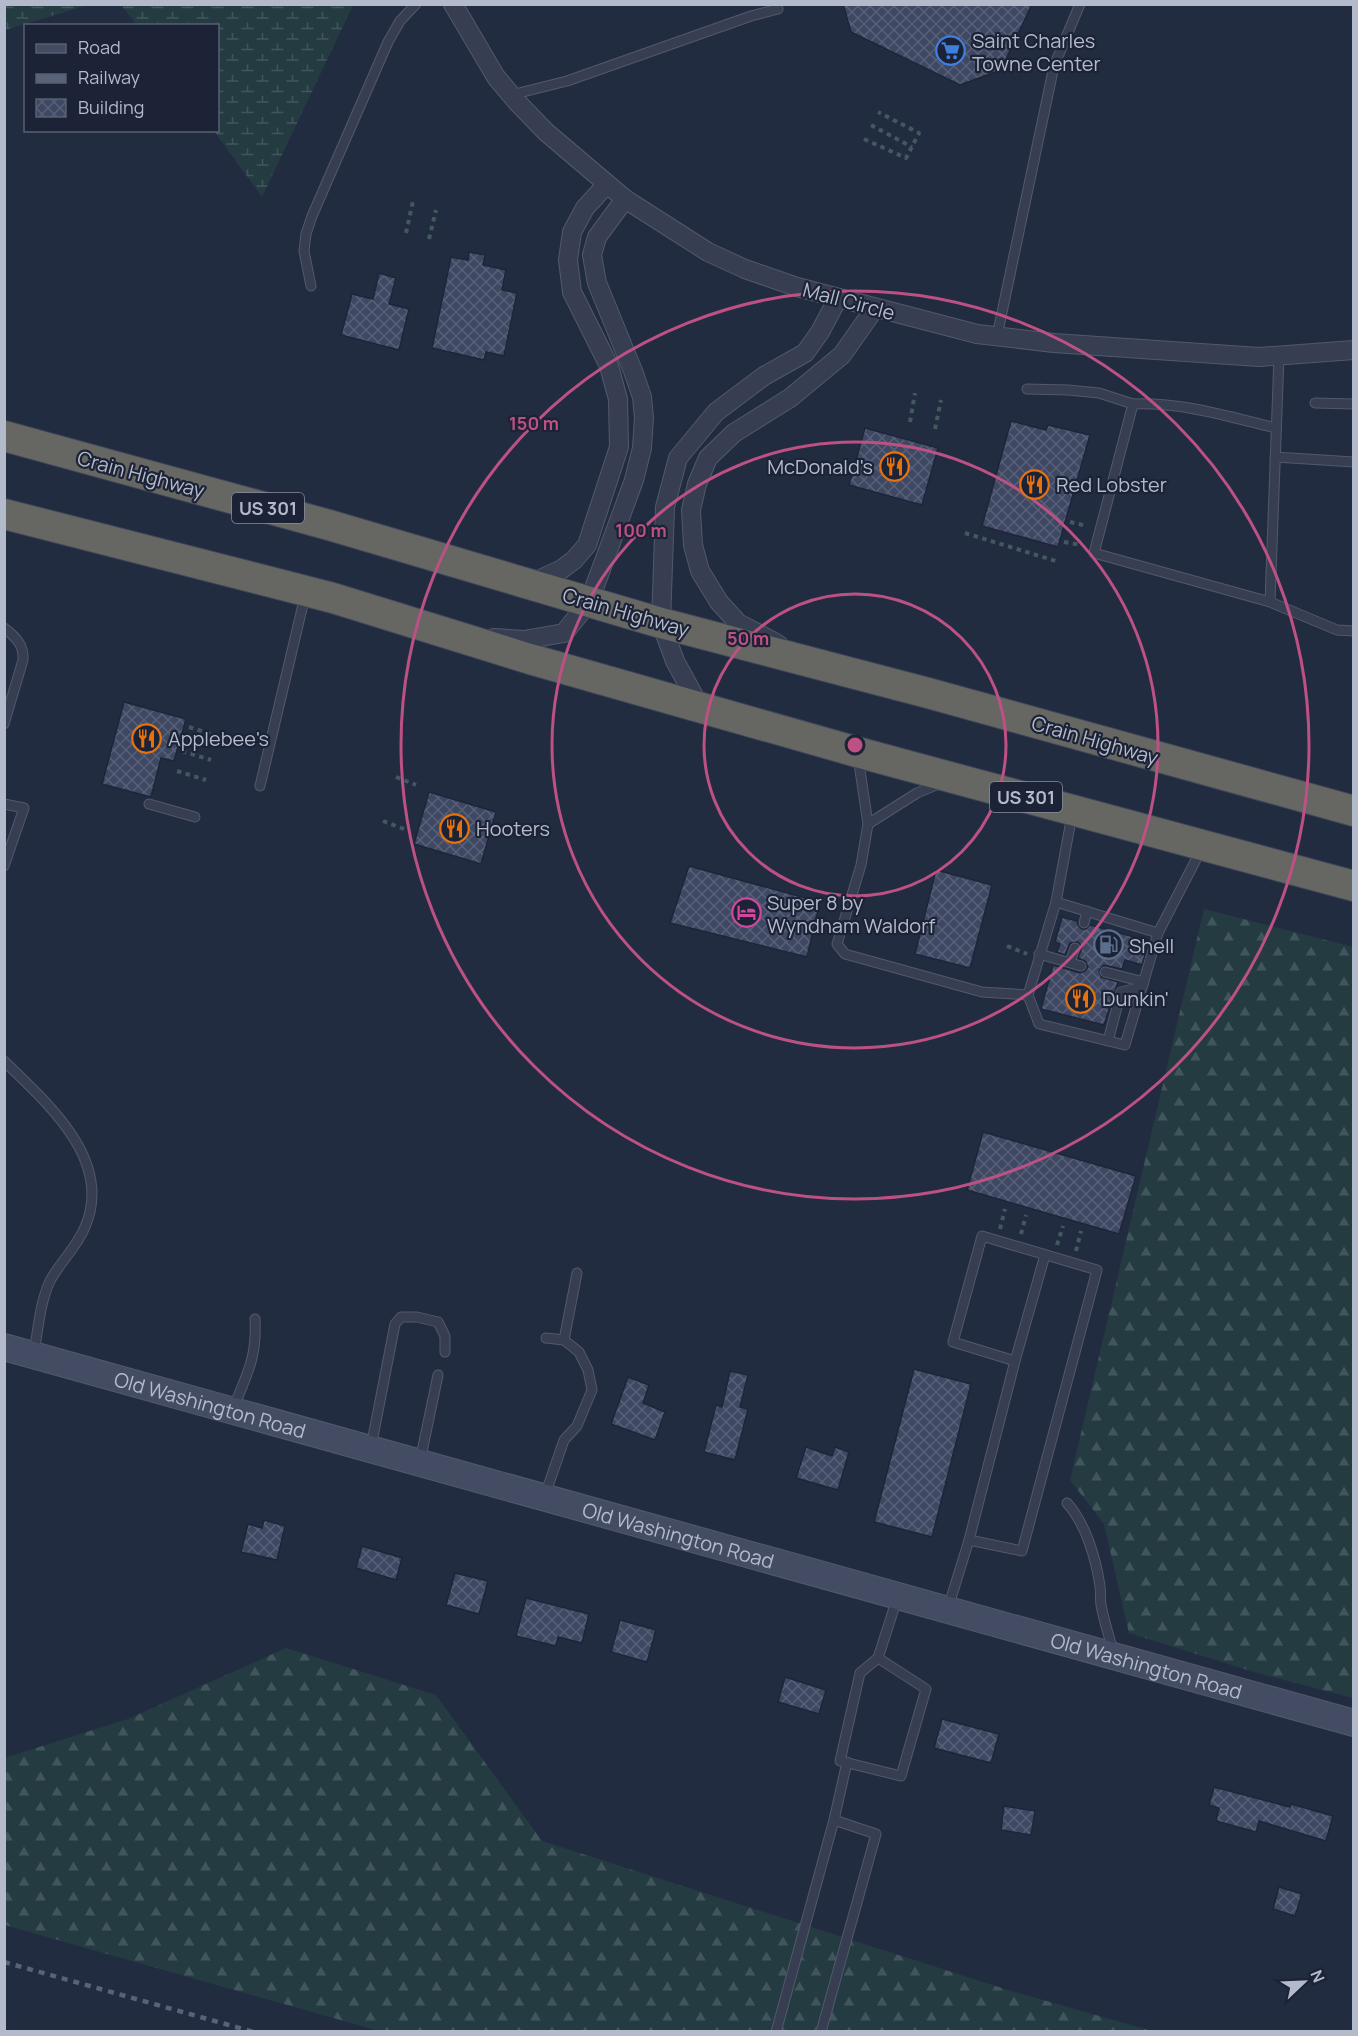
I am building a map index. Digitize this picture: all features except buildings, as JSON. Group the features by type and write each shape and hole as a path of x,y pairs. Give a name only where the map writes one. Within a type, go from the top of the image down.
{"highway":[{"name":"Crain Highway","path":"4,436 329,525 661,623 808,661 1353,811"},
{"name":"US 301","path":"4,514 306,591 530,659 857,752 1353,886"}],"main road":[{"name":"Old Washington Road","path":"4,1347 1353,1723"}],"street":[{"name":"Mall Circle","path":"453,4 482,56 511,95 546,132 625,199 708,252 745,269 797,287 977,334 1054,343 1259,357 1353,350"},
{"path":"530,584 562,569 574,560 587,545 619,447 618,399 609,366 572,292 567,260 572,232 585,208 607,184"},
{"path":"460,637 524,640 564,633 590,602 634,480 643,435 644,418 639,387 597,283 592,255 597,237 625,199"},
{"path":"700,707 675,661 661,623 665,507 678,458 716,412 764,376 805,353 820,332 838,298"},
{"path":"808,661 738,623 719,602 700,571 693,545 691,510 708,458 734,433 790,398 842,356 875,308"}],"lane":[{"path":"310,286 304,251 312,216 388,42 400,21 416,4"},
{"path":"997,336 1054,66 1080,4"},
{"path":"511,95 567,81 751,16 778,9"},
{"path":"1270,602 1279,356"},
{"path":"1027,389 1099,393 1134,404 1159,403 1185,406 1276,428"},
{"path":"1134,404 1094,553 1270,602 1337,630 1353,631"},
{"path":"1315,404 1353,404"},
{"path":"1275,457 1353,462"},
{"path":"260,786 306,591"},
{"path":"4,628 18,640 23,650 23,660 4,724"},
{"path":"857,752 868,824 861,865 837,944 840,950 845,954 982,992 1028,995"},
{"path":"868,824 917,793 956,778"},
{"path":"4,804 24,808 4,866"},
{"path":"149,804 195,817"},
{"path":"1073,810 1056,902 1028,995 1039,1024 1125,1045 1158,933 1204,846"},
{"path":"1056,902 1158,933"},
{"path":"1084,923 1087,911"},
{"path":"1109,930 1112,919"},
{"path":"1130,936 1132,925"},
{"path":"1070,962 1075,948"},
{"path":"1040,954 1081,966"},
{"path":"1105,972 1143,985"},
{"path":"1108,1041 1121,992 1143,985"},
{"path":"4,1060 62,1121 83,1154 92,1181 93,1197 85,1229 50,1280 33,1355"},
{"path":"969,1540 1022,1551 1097,1270 982,1236 953,1342 1015,1361"},
{"path":"948,1610 969,1540 1045,1255"},
{"path":"564,1340 577,1273"},
{"path":"371,1449 395,1324 400,1317 417,1317 438,1322 445,1336 445,1353"},
{"path":"232,1411 253,1356 256,1341 255,1319"},
{"path":"544,1497 564,1440 577,1426 592,1390 588,1370 579,1352 564,1340 546,1338"},
{"path":"420,1463 438,1375"},
{"path":"1067,1503 1075,1511 1088,1540 1095,1563 1101,1604 1114,1657"},
{"path":"878,1658 926,1689 901,1776 840,1761 860,1673 878,1658 898,1596"},
{"path":"776,2031 834,1820 847,1762"},
{"path":"821,2031 876,1834 834,1820"}],"path":[{"path":"864,140 906,158 919,133 878,112"},
{"path":"871,125 912,147"},
{"path":"406,233 413,201"},
{"path":"429,239 436,210"},
{"path":"909,422 915,393"},
{"path":"935,429 941,400"},
{"path":"965,533 1059,562"},
{"path":"189,727 217,736"},
{"path":"182,751 211,760"},
{"path":"177,771 206,780"},
{"path":"396,777 416,785"},
{"path":"383,821 404,829"},
{"path":"1007,946 1027,954"}],"green space":[{"path":"5,4 88,4 88,5 5,30"},
{"path":"121,5 353,5 262,197 215,132 219,132 219,24 136,24"},
{"path":"1204,909 1353,947 1353,1698 1254,1672 1129,1633 1104,1524 1070,1480"},
{"path":"286,1648 436,1695 542,1841 1008,1990 1152,2031 379,2031 5,1925 4,1758 128,1719"}],"railway":[{"path":"4,1962 254,2032"}],"place":[{"name":"Saint Charles Towne Center","path":"951,51"},
{"name":"McDonald's","path":"894,466"},
{"name":"Red Lobster","path":"1035,484"},
{"name":"Applebee's","path":"147,738"},
{"name":"Hooters","path":"455,828"},
{"name":"Super 8 by Wyndham Waldorf","path":"746,913"},
{"name":"Shell","path":"1108,945"},
{"name":"Dunkin'","path":"1081,998"}]}
